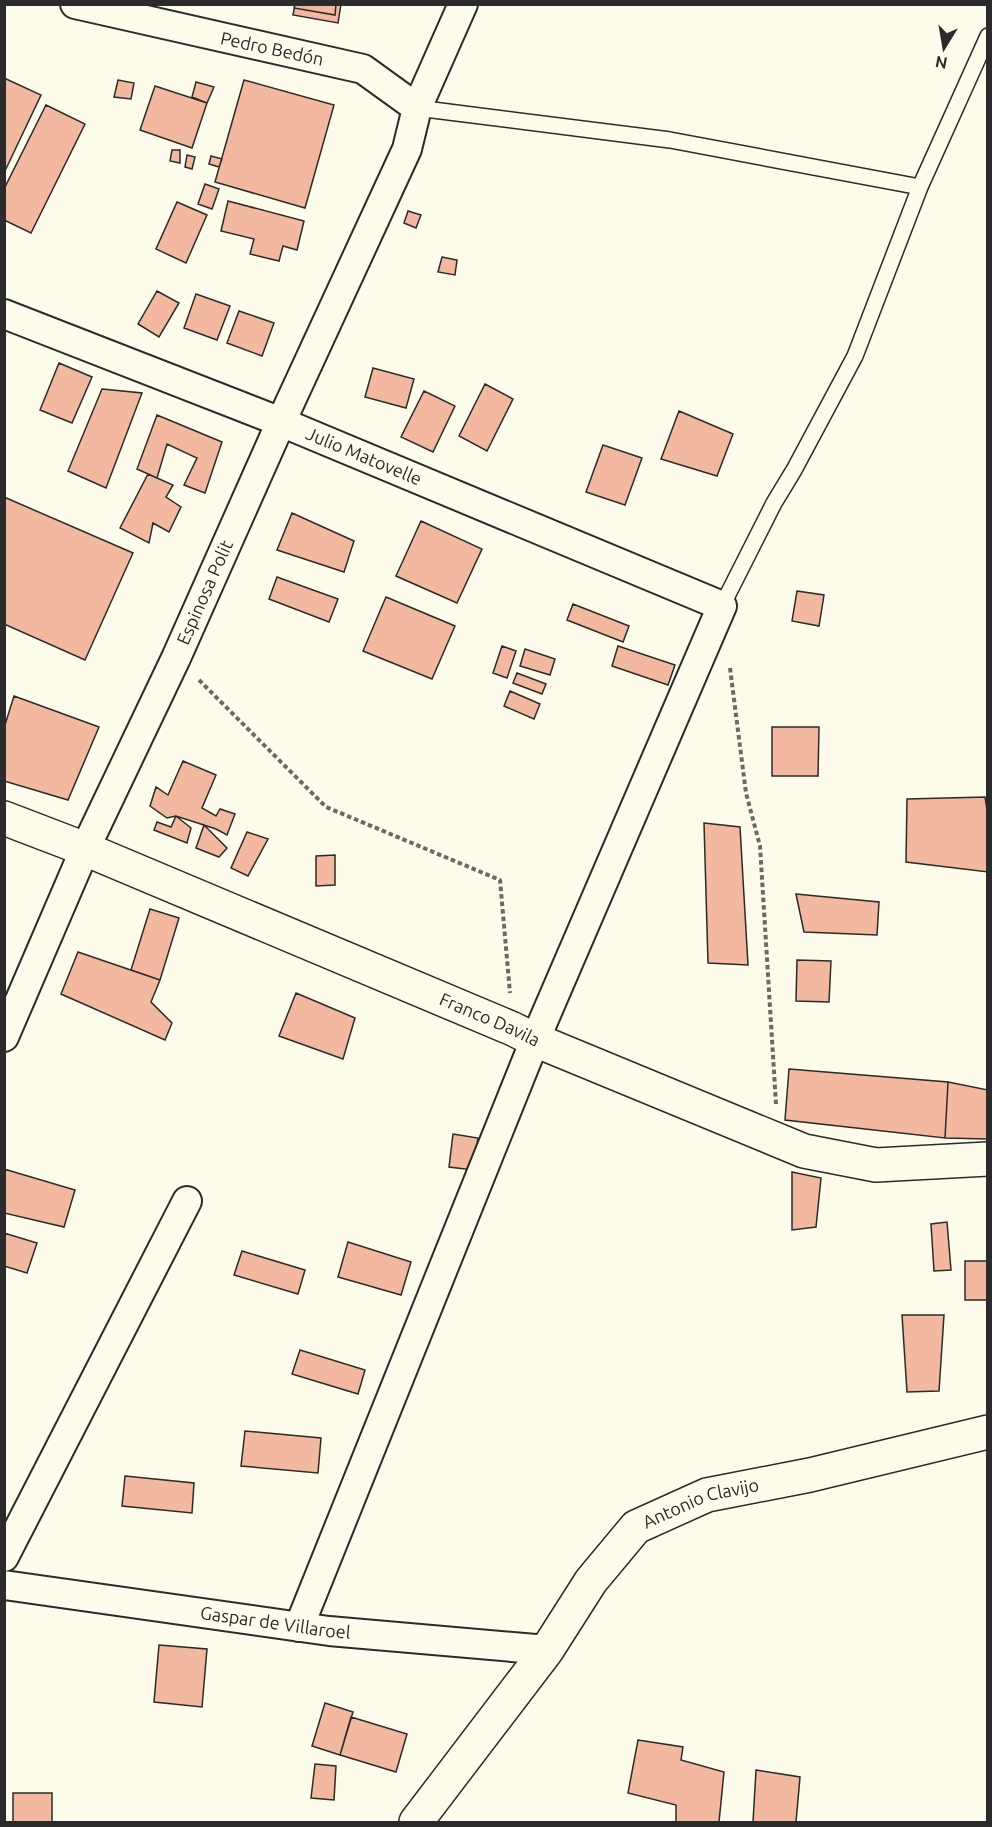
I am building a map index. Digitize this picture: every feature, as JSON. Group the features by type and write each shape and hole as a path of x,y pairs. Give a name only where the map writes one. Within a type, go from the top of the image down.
{"street":[{"name":"Pedro Bedón","path":"75,4 363,69 417,108"},
{"path":"417,108 463,4"},
{"name":"Espinosa Polit","path":"4,1037 85,849 176,658 280,422 407,149 417,108"},
{"name":"Julio Matovelle","path":"4,314 280,422 722,606"},
{"path":"299,1627 524,1035 722,606"},
{"name":"Franco Davila","path":"4,818 85,849 804,1151 876,1165 987,1159"},
{"path":"4,1557 187,1201"},
{"name":"Antonio Clavijo","path":"416,1822 548,1650 591,1581 636,1527 707,1495 810,1474 987,1432"},
{"name":"Gaspar de Villaroel","path":"4,1585 299,1627 548,1650"}],"lane":[{"path":"722,606 774,503 855,356 920,187 987,36"},
{"path":"417,108 670,140 920,187"}],"path":[{"path":"176,658 326,807 500,880 524,1035"},
{"path":"730,658 746,793 760,846 779,1140"}],"building":[{"path":"295,4 341,4 338,23 293,15"},
{"path":"295,4 336,4 335,15 294,8"},
{"path":"4,78 41,95 4,173"},
{"path":"118,80 134,83 131,99 114,97"},
{"path":"244,80 334,105 305,208 215,182"},
{"path":"196,82 214,87 207,103 192,97"},
{"path":"155,86 207,103 192,148 140,130"},
{"path":"46,105 85,124 31,233 4,220 4,189"},
{"path":"172,150 180,150 180,163 170,161"},
{"path":"187,155 195,157 192,169 185,167"},
{"path":"211,156 222,159 219,167 209,164"},
{"path":"205,184 219,189 212,209 198,204"},
{"path":"228,201 304,221 297,250 283,246 279,261 250,254 254,239 221,231"},
{"path":"177,202 207,215 186,263 156,249"},
{"path":"408,211 421,215 416,228 404,223"},
{"path":"442,257 457,260 455,275 438,272"},
{"path":"157,291 179,303 159,337 138,324"},
{"path":"196,294 230,306 217,340 184,328"},
{"path":"239,311 274,323 262,356 227,343"},
{"path":"59,363 92,377 72,423 40,410"},
{"path":"373,368 414,379 406,408 365,397"},
{"path":"485,384 513,399 487,451 459,436"},
{"path":"102,389 142,393 106,488 68,471"},
{"path":"424,391 455,406 433,452 401,437"},
{"path":"679,411 733,434 717,476 661,459"},
{"path":"157,415 222,442 205,493 184,485 197,458 167,444 157,478 137,469"},
{"path":"603,445 642,458 625,505 586,492"},
{"path":"148,474 173,485 166,497 181,507 169,532 153,523 149,543 120,528"},
{"path":"4,497 133,553 85,660 4,624"},
{"path":"292,513 354,541 344,572 277,550"},
{"path":"421,521 482,549 457,603 396,576"},
{"path":"277,577 338,599 329,622 269,599"},
{"path":"797,591 824,595 819,626 792,621"},
{"path":"386,597 455,626 432,679 363,651"},
{"path":"573,604 629,626 623,642 567,620"},
{"path":"502,646 516,651 507,678 493,673"},
{"path":"618,646 675,665 668,685 612,666"},
{"path":"525,649 555,659 550,675 520,666"},
{"path":"517,673 546,684 542,694 513,683"},
{"path":"510,691 540,704 534,719 504,706"},
{"path":"14,696 99,727 68,800 4,781 4,728"},
{"path":"772,727 819,727 818,776 772,776"},
{"path":"183,761 216,775 202,808 216,816 220,809 235,814 227,835 176,816 167,818 150,806 156,787 168,795"},
{"path":"985,797 988,817 988,872 906,862 907,799"},
{"path":"176,816 191,828 187,843 154,830 157,822 171,827"},
{"path":"704,823 740,827 748,965 708,963"},
{"path":"204,825 227,848 219,857 196,848"},
{"path":"247,832 268,839 248,876 231,868"},
{"path":"335,855 335,885 316,886 316,856"},
{"path":"796,894 879,902 877,935 804,932"},
{"path":"150,909 179,918 160,980 131,970"},
{"path":"78,952 160,980 151,1002 172,1023 165,1040 61,994"},
{"path":"797,960 831,961 829,1002 796,1001"},
{"path":"296,993 355,1018 343,1059 279,1036"},
{"path":"789,1069 948,1082 945,1138 785,1120"},
{"path":"948,1082 988,1090 988,1139 945,1138"},
{"path":"453,1134 478,1138 473,1170 449,1167"},
{"path":"4,1169 75,1190 64,1227 4,1213"},
{"path":"792,1172 821,1178 816,1227 792,1230"},
{"path":"947,1222 951,1270 934,1271 931,1224"},
{"path":"4,1233 37,1243 27,1273 4,1266"},
{"path":"348,1242 411,1262 401,1295 338,1277"},
{"path":"242,1251 305,1270 298,1294 234,1275"},
{"path":"965,1261 988,1261 988,1300 965,1300"},
{"path":"902,1315 944,1315 939,1391 907,1392"},
{"path":"300,1350 365,1370 358,1394 292,1374"},
{"path":"245,1431 321,1438 318,1473 241,1466"},
{"path":"125,1476 194,1483 192,1513 122,1506"},
{"path":"159,1645 207,1649 202,1707 154,1702"},
{"path":"325,1703 353,1712 340,1755 312,1746"},
{"path":"351,1717 407,1734 396,1772 340,1755"},
{"path":"638,1740 683,1747 681,1760 724,1772 719,1822 676,1822 676,1805 628,1793"},
{"path":"315,1764 336,1766 334,1800 311,1798"},
{"path":"756,1770 800,1777 796,1822 753,1822"},
{"path":"13,1793 52,1793 52,1822 13,1822"}]}
